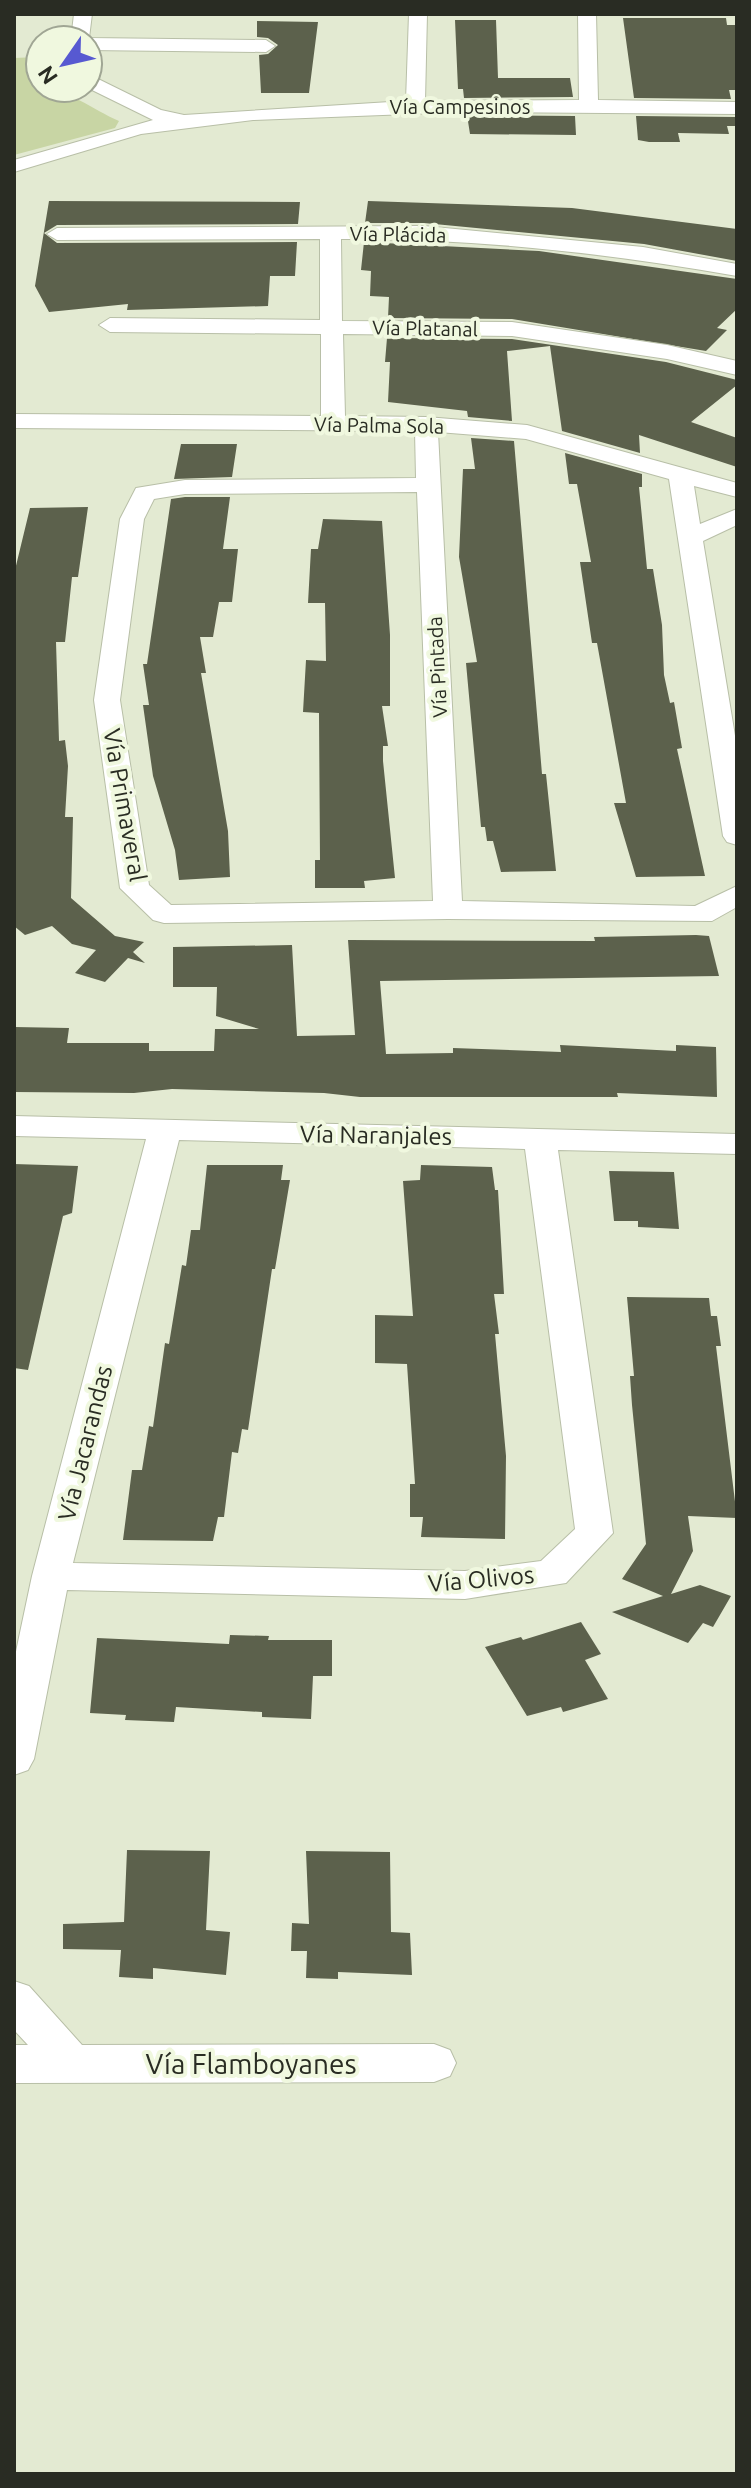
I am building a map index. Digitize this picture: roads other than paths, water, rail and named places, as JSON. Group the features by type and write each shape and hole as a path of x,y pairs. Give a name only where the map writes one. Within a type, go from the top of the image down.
{"street":[{"path":"415,105 418,14"},
{"path":"587,14 589,107"},
{"path":"104,44 266,46"},
{"path":"104,88 155,115 184,121 189,136 131,152"},
{"name":"Vía Campesinos","path":"14,166 184,121 415,105 737,108"},
{"path":"14,185 87,165"},
{"path":"330,232 333,423"},
{"name":"Vía Plácida","path":"57,234 424,232 643,253 737,270"},
{"name":"Vía Platanal","path":"110,325 512,329 667,352 737,368"},
{"name":"Vía Palma Sola","path":"14,421 426,424 527,432 737,490"},
{"name":"Vía Pintada","path":"426,424 448,910"},
{"path":"680,474 737,836"},
{"name":"Vía Primaveral","path":"428,485 185,487 145,493 132,519 107,700 135,888 164,914 448,910 701,915 737,895"},
{"path":"690,538 737,516"},
{"name":"Vía Naranjales","path":"14,1126 737,1144"},
{"name":"Vía Jacarandas","path":"14,1759 51,1576 165,1130"},
{"name":"Vía Olivos","path":"51,1576 465,1585 552,1573 594,1533 540,1139"},
{"path":"14,1999 69,2061"},
{"name":"Vía Flamboyanes","path":"14,2064 69,2061 434,2063"}]}
